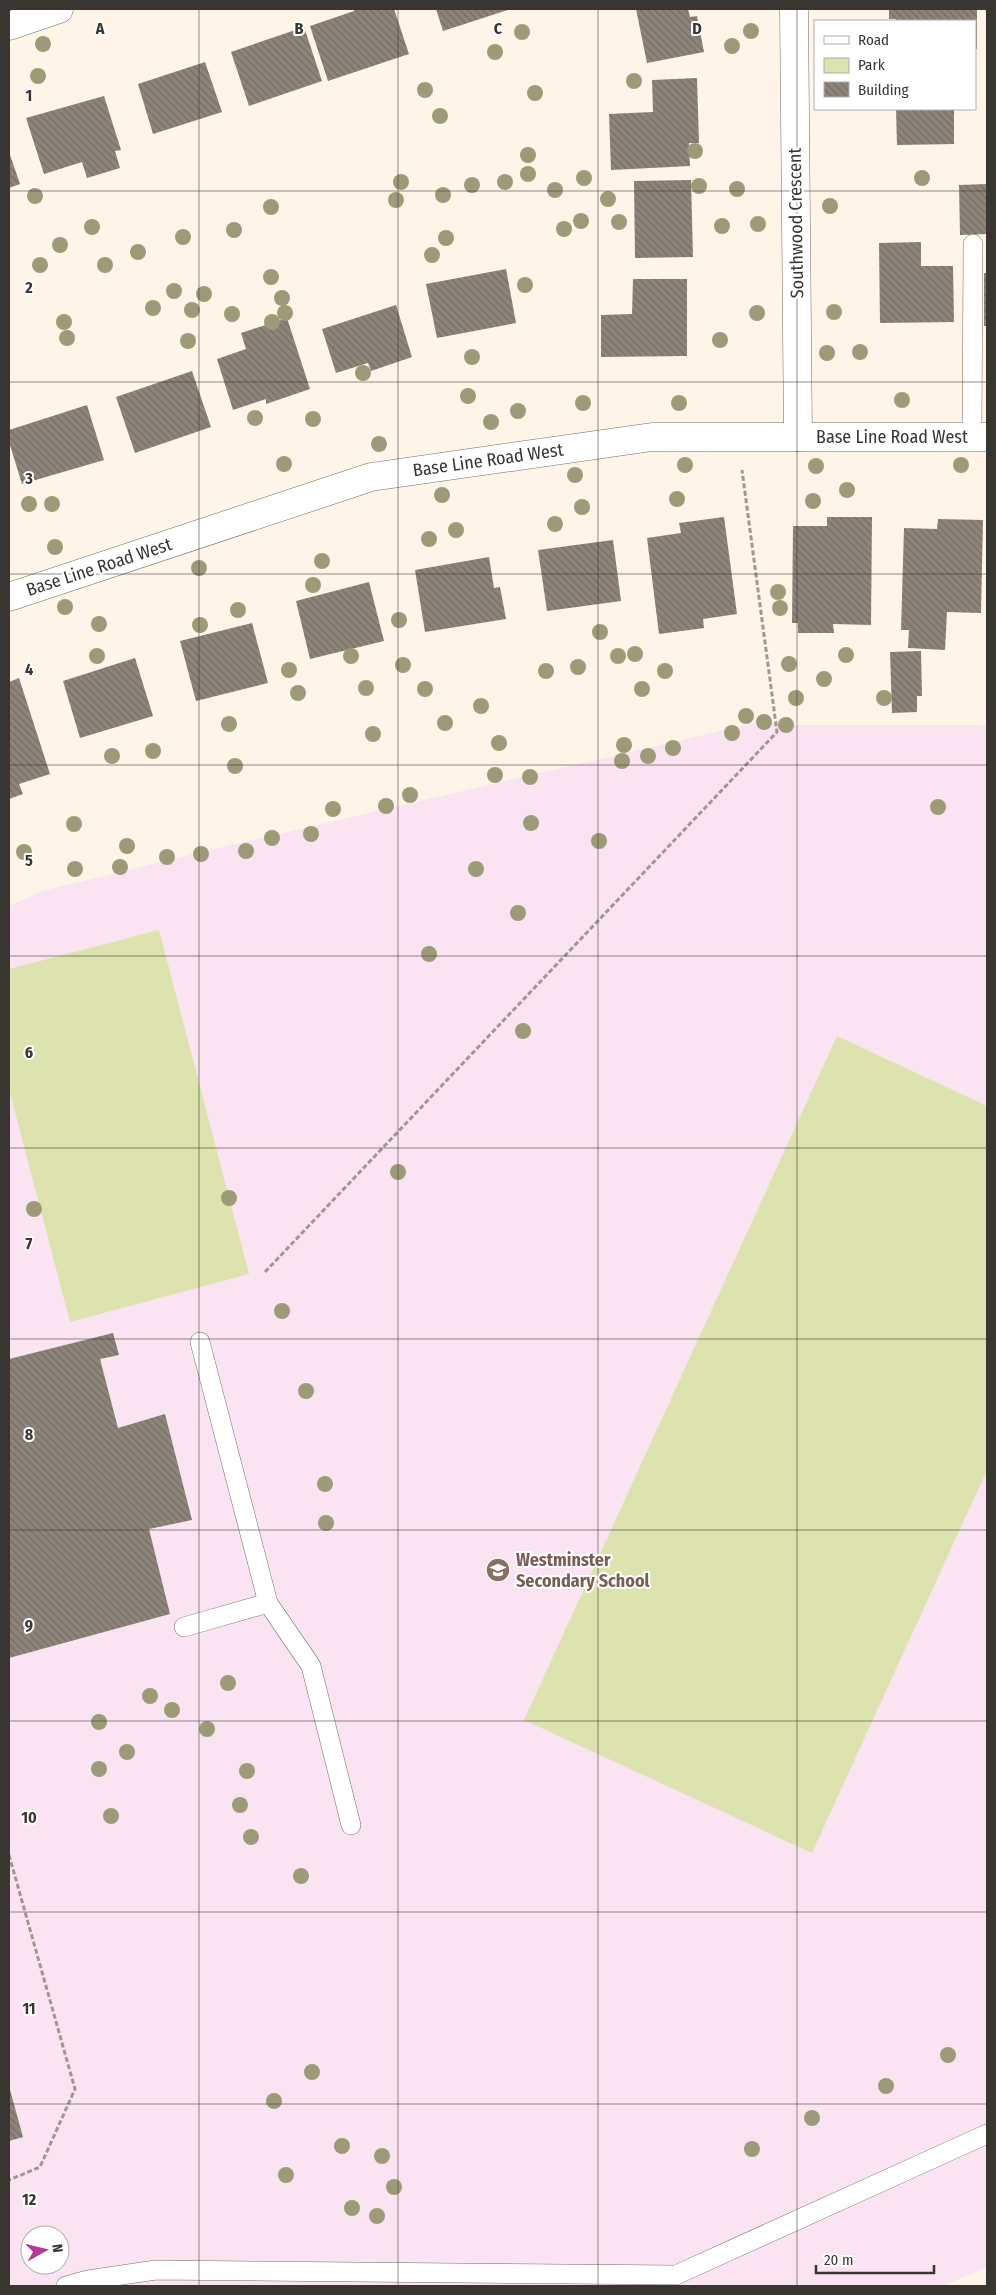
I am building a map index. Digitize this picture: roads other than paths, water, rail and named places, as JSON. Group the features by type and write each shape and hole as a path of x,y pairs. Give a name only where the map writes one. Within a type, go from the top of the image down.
{"street":[{"path":"9,26 58,9"},
{"name":"Southwood Crescent","path":"794,9 798,437"},
{"name":"Base Line Road West","path":"9,597 371,477 652,437 980,438"}],"lane":[{"path":"973,244 980,438"},
{"path":"200,1342 268,1603 311,1666 352,1825"},
{"path":"184,1627 268,1603"},
{"path":"66,2286 88,2280 156,2270 676,2275 987,2134"}],"place":[{"name":"Westminster Secondary School","path":"498,1570"}]}
